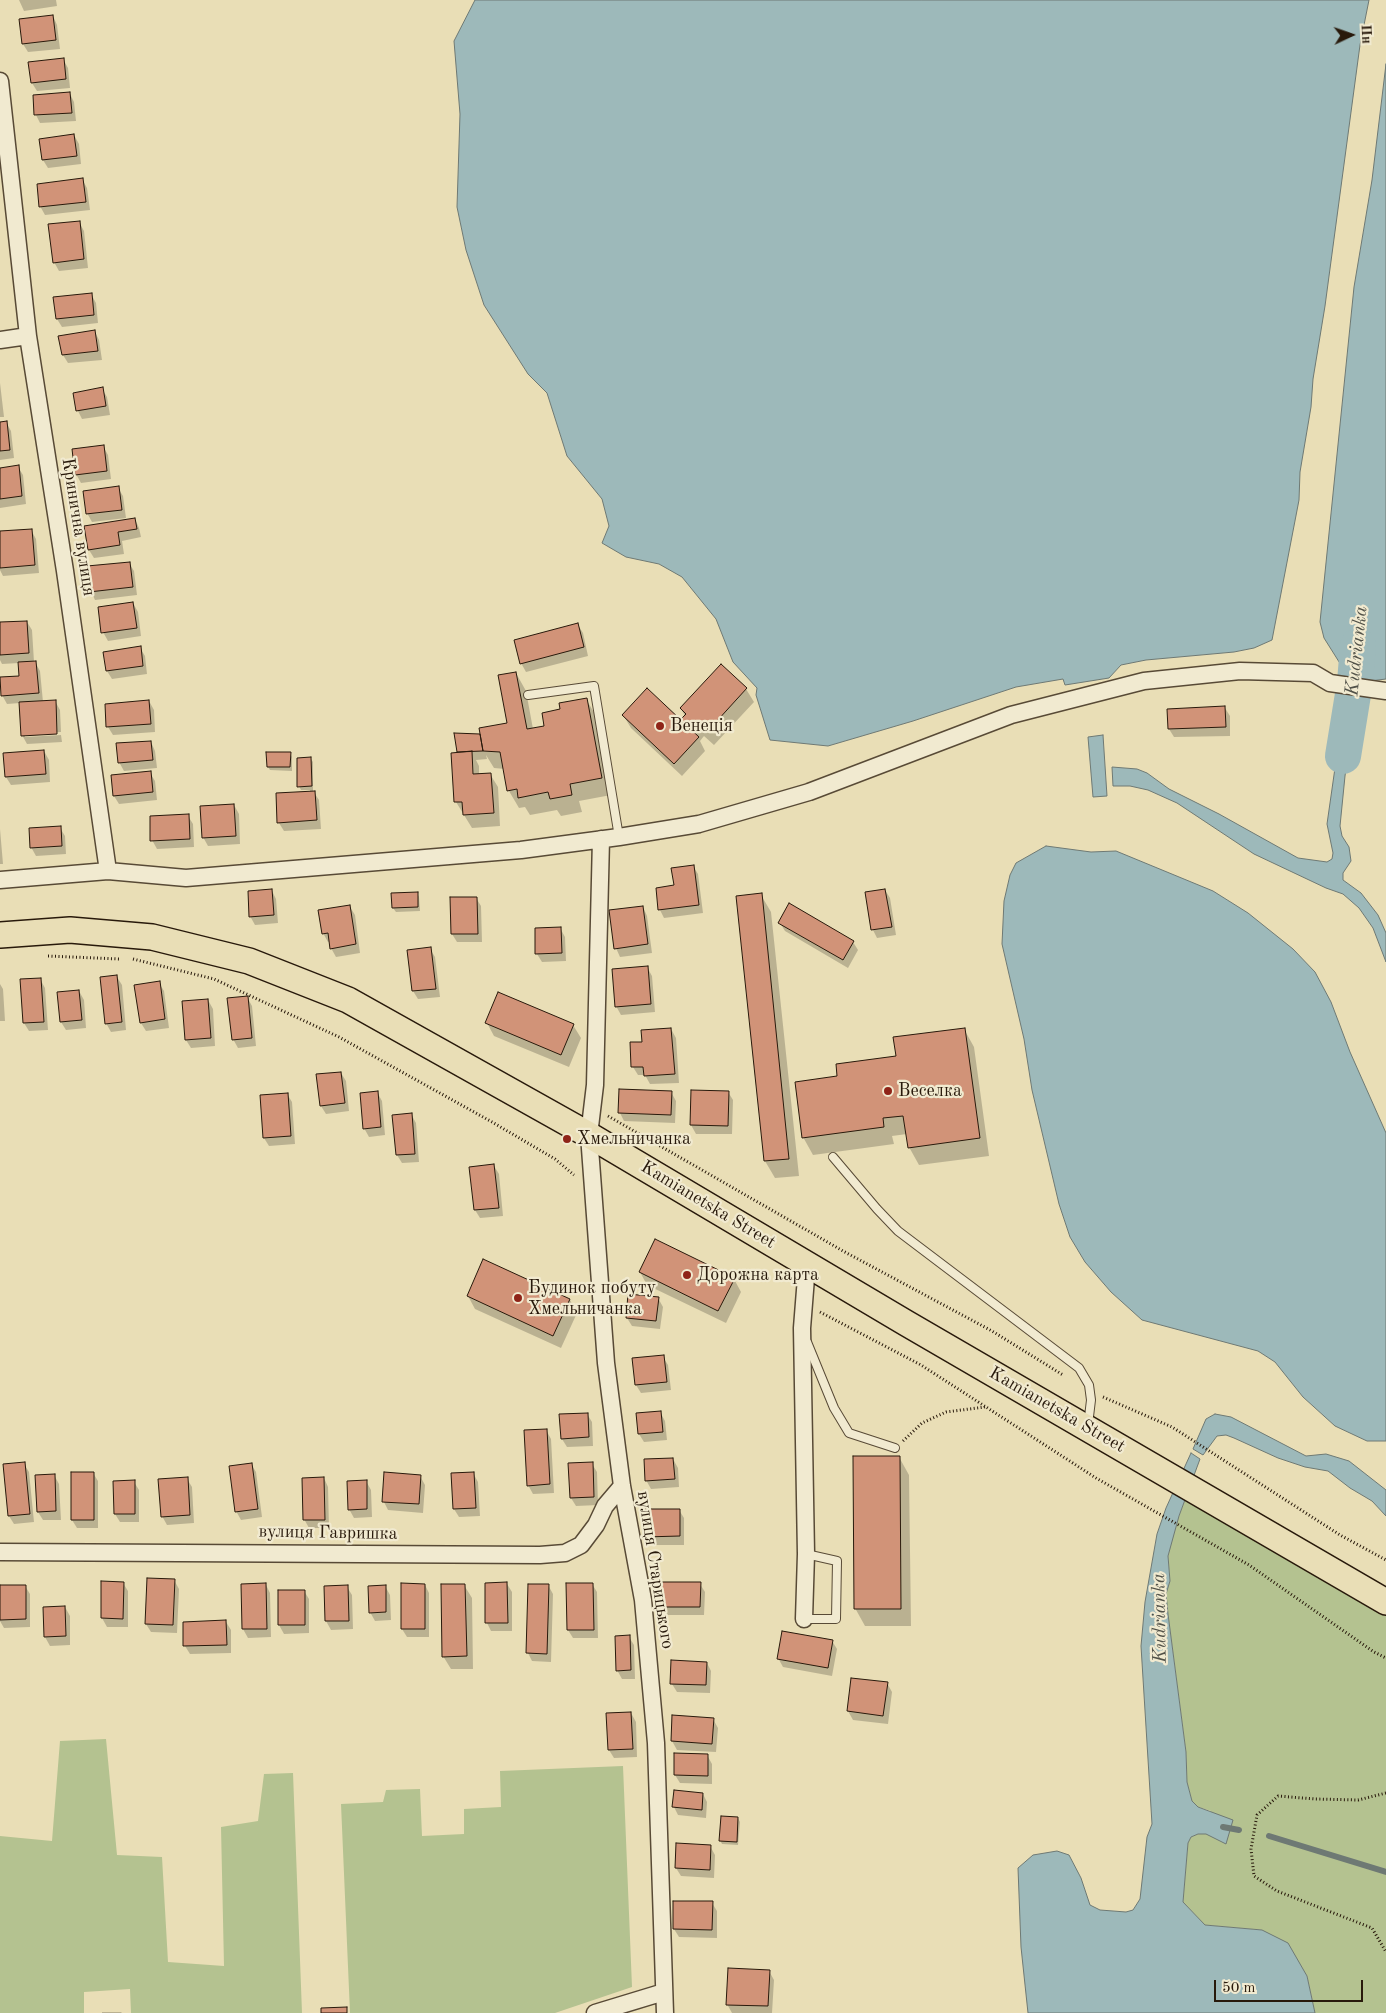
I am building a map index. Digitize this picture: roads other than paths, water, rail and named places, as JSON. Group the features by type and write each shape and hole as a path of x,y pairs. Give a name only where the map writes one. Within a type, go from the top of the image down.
{"main road":[{"name":"Kamianetska Street","path":"0,935 70,930 152,937 249,961 348,1000 589,1135 807,1265 1386,1602"}],"street":[{"name":"Кринична вулиця","path":"0,81 28,336 65,571 108,871"},
{"path":"0,340 28,336"},
{"path":"0,880 108,871 186,878 521,850 699,824 804,793 1010,715 1144,681 1240,671 1314,673 1330,683 1385,691"},
{"name":"вулиця Старицького","path":"601,839 595,1085 589,1135 606,1363 622,1486 643,1600 656,1743 665,2013"},
{"path":"804,1619 806,1554 802,1328 807,1265"},
{"name":"вулиця Гавришка","path":"0,1552 530,1555 564,1553 581,1545 596,1525 605,1506 622,1486"},
{"path":"595,2013 664,1992"}],"lane":[{"path":"528,696 594,686 619,837"},
{"path":"833,1157 898,1231 1079,1368 1089,1385 1091,1400 1088,1428"},
{"path":"802,1328 834,1408 849,1433 895,1448"},
{"path":"804,1619 836,1619 837,1561 806,1554"}],"water":[{"path":"475,0 1369,0 1360,45 1325,306 1313,379 1311,407 1300,472 1299,500 1272,640 1254,648 1234,652 1146,660 1121,665 1109,678 1065,685 1063,679 1016,687 913,721 828,746 770,740 756,695 757,688 733,662 716,619 682,577 659,564 626,557 602,543 609,526 602,499 567,456 547,393 528,374 484,305 466,250 457,207 460,114 454,41"},
{"path":"1386,64 1386,679 1370,681 1374,657 1368,656 1363,684 1347,681 1349,670 1341,665 1324,638 1320,622 1354,287 1372,180"},
{"path":"1344,705 1355,707 1340,826 1342,836 1349,847 1351,861 1343,873 1343,880 1361,893 1378,915 1386,933 1386,962 1373,928 1359,908 1343,894 1254,854 1177,803 1148,790 1130,786 1113,786 1112,767 1137,769 1147,773 1169,789 1219,814 1298,858 1327,862 1332,859 1333,853 1327,824"},
{"path":"1103,735 1107,796 1093,797 1088,737"},
{"path":"1046,846 1091,852 1116,851 1213,891 1248,913 1293,949 1315,972 1331,1002 1350,1052 1386,1133 1386,1441 1367,1441 1335,1426 1303,1397 1275,1362 1258,1351 1142,1320 1111,1292 1085,1262 1070,1237 1059,1204 1032,1090 1024,1039 1002,944 1004,901 1010,875 1016,863"},
{"path":"1215,1414 1231,1417 1306,1456 1326,1454 1349,1461 1386,1490 1386,1516 1372,1501 1350,1488 1328,1471 1305,1467 1278,1458 1226,1435 1217,1436 1203,1455 1193,1449 1206,1419"},
{"path":"1191,1453 1200,1459 1179,1516 1168,1556 1170,1581 1166,1594 1186,1752 1187,1782 1192,1801 1198,1807 1233,1820 1226,1844 1206,1834 1198,1834 1191,1837 1188,1843 1183,1902 1205,1925 1262,1930 1288,1943 1307,1976 1315,2013 1028,2013 1021,1947 1018,1868 1033,1855 1057,1851 1069,1855 1081,1878 1090,1905 1100,1910 1126,1912 1133,1910 1140,1899 1147,1837 1152,1824 1141,1646 1145,1602 1157,1534 1166,1508"}],"waterway":[{"name":"Kudrianka","path":"1343,756 1355,682 1358,646"},
{"path":"1223,1827 1239,1830"},
{"path":"1269,1836 1386,1872"}],"place":[{"name":"Венеція","path":"660,726"},
{"name":"Веселка","path":"888,1091"},
{"name":"Хмельничанка","path":"567,1139"},
{"name":"Дорожна карта","path":"687,1275"},
{"name":"Будинок побуту Хмельничанка","path":"518,1298"}]}
